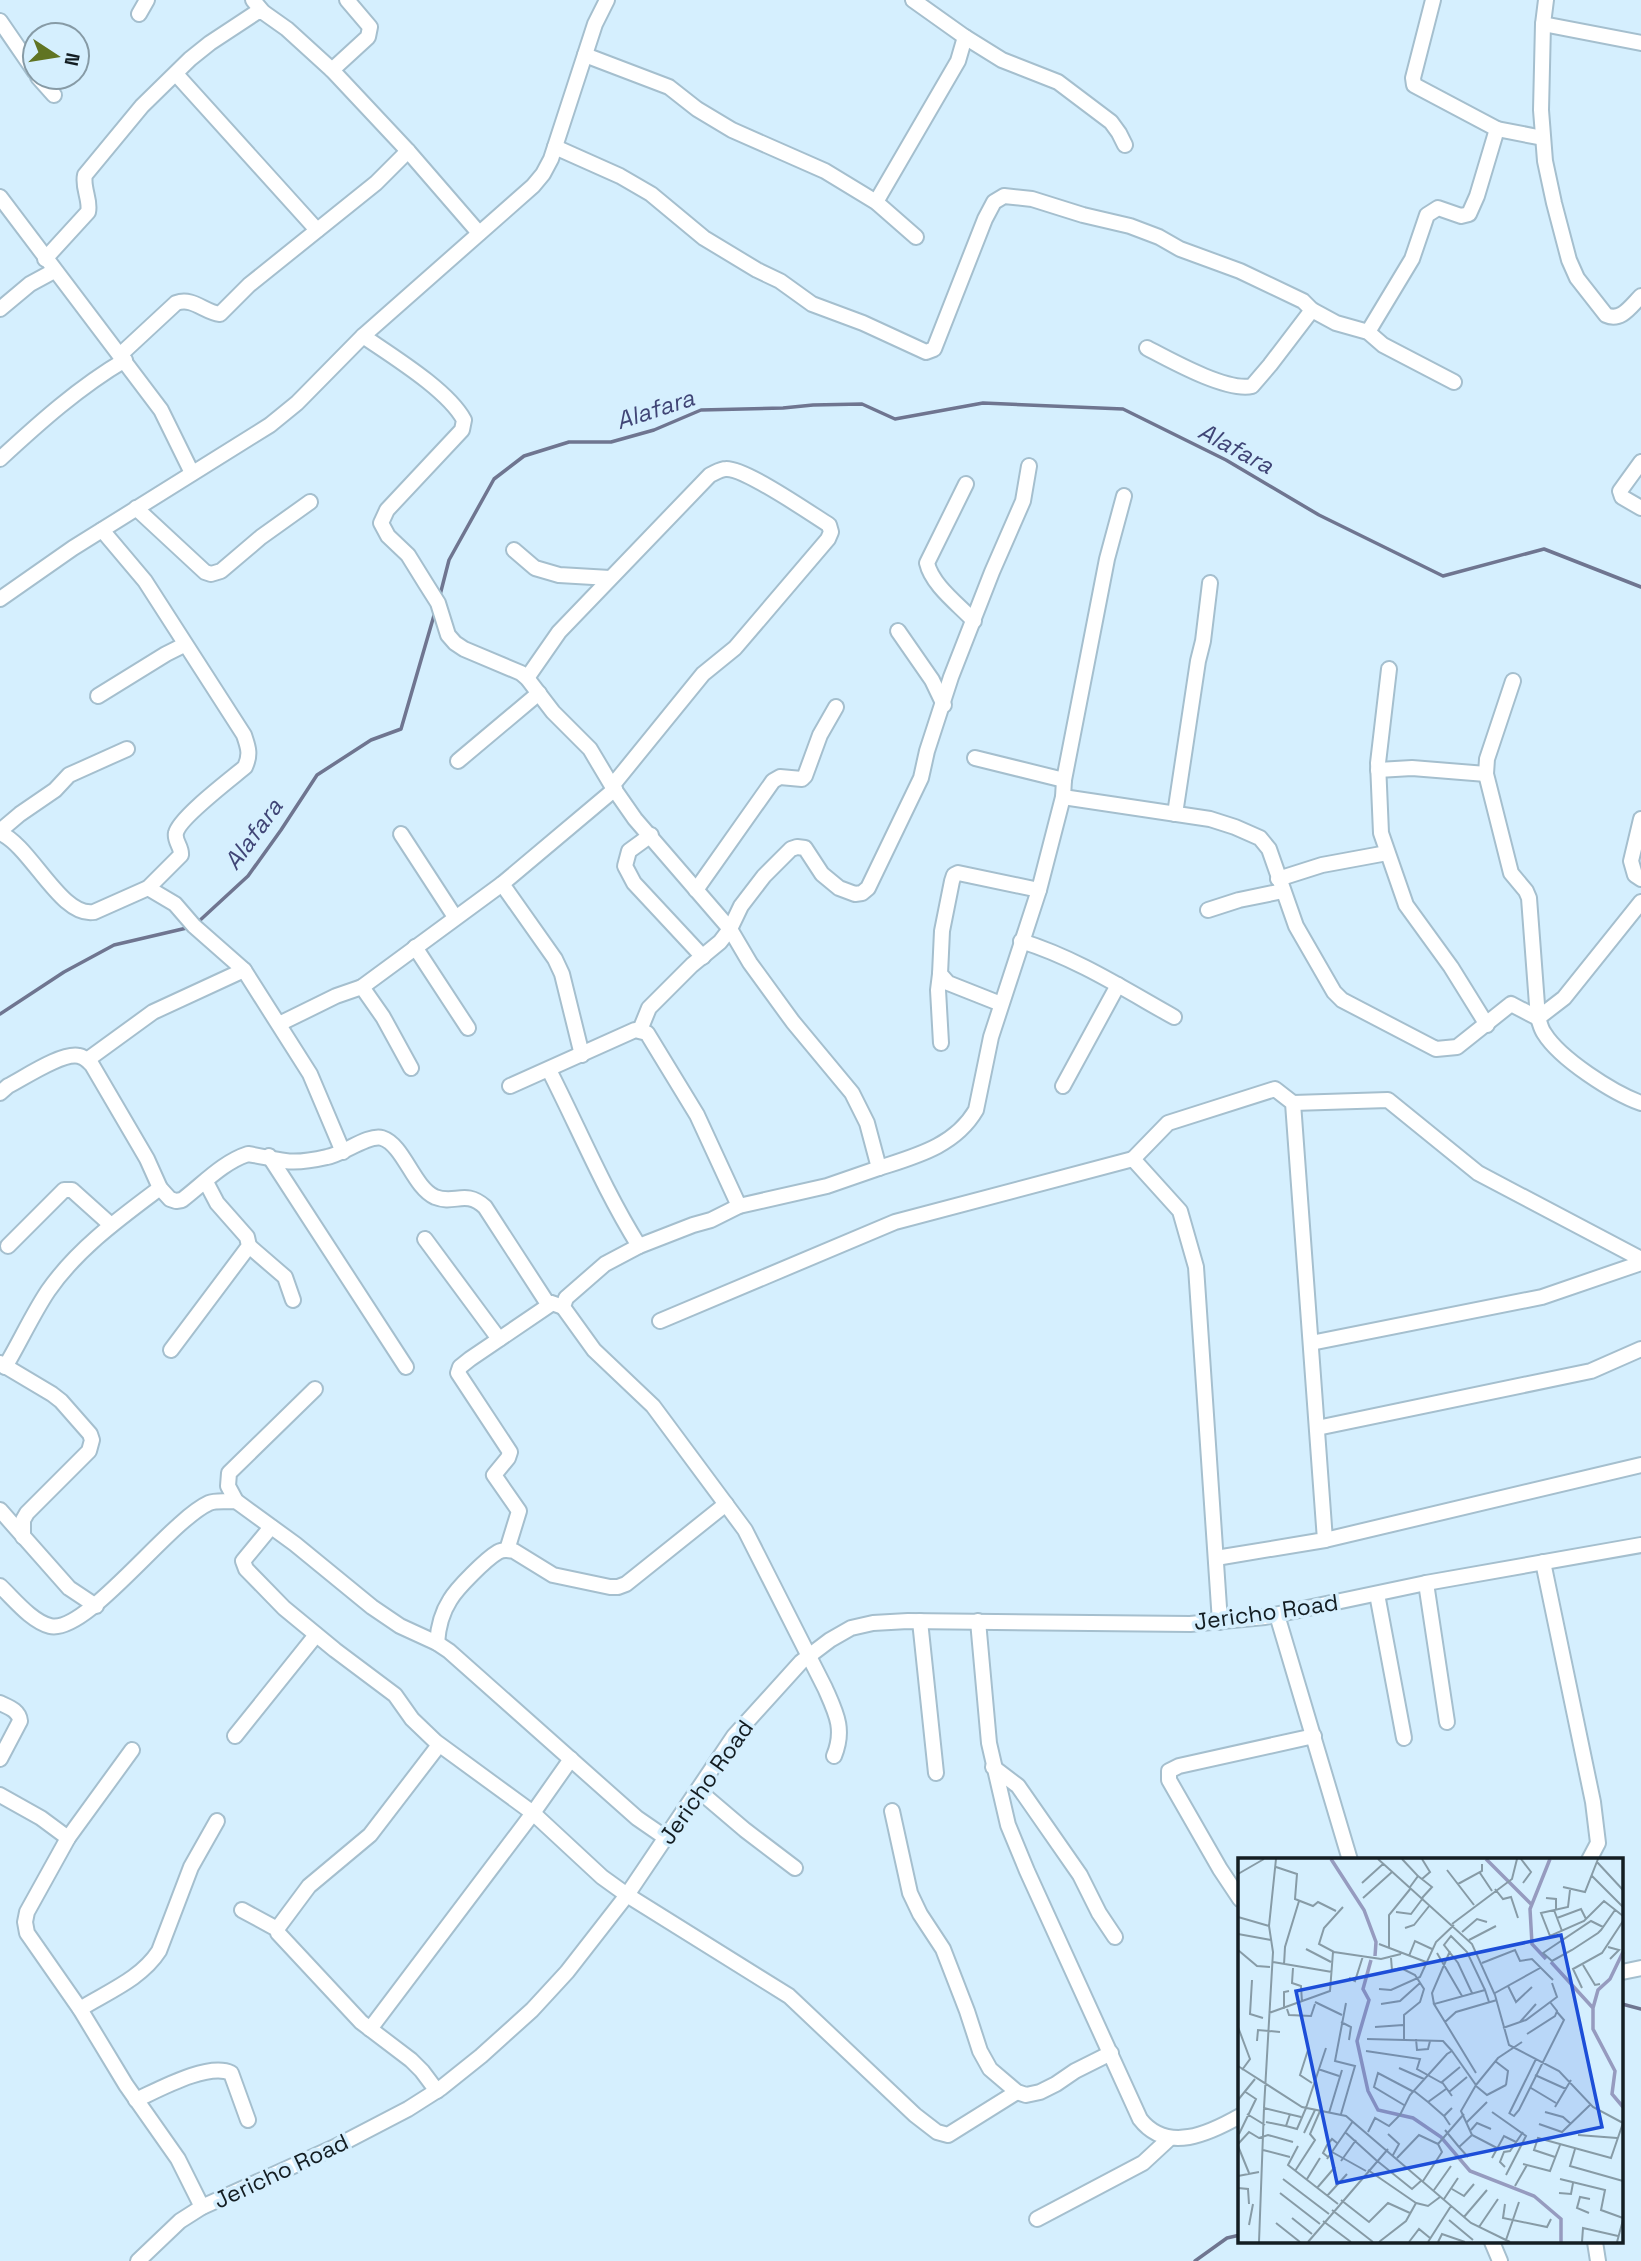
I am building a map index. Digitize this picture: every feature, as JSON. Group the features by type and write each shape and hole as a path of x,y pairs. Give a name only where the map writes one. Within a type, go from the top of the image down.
{"street":[{"path":"139,15 147,0"},
{"path":"253,0 263,12 287,29 332,70 408,151 479,233"},
{"path":"332,70 369,37 370,33 370,27 347,0"},
{"path":"0,599 136,508 270,425 298,403 363,336 538,180 551,159 595,24 607,0"},
{"path":"913,0 1002,60 1058,82 1111,122 1125,145"},
{"path":"1433,0 1413,78 1414,85 1497,129 1543,138"},
{"path":"1546,0 1541,110 1545,161 1553,203 1569,260 1577,278 1606,316 1619,318 1641,296"},
{"path":"0,309 50,265 88,212 83,182 85,175 142,106 210,43 257,12 263,12"},
{"path":"0,21 21,52"},
{"path":"1543,24 1641,43"},
{"path":"876,202 958,61 965,37"},
{"path":"585,55 669,87 697,109 732,130 825,170 876,202 916,237"},
{"path":"176,74 317,230"},
{"path":"51,91 54,94"},
{"path":"1368,331 1412,259 1427,215 1438,208 1461,216 1469,214 1477,197 1497,129"},
{"path":"555,147 620,176 651,194 704,238 780,281 811,304 863,323 926,352 934,349 985,219 994,202 1003,196 1032,199 1130,226 1159,237 1180,249 1252,276 1303,301 1312,310 1336,323 1368,331 1383,345 1454,382"},
{"path":"0,459 37,425 123,357 176,303 189,301 220,314 249,285 376,183 408,151"},
{"path":"0,197 161,410 191,473"},
{"path":"1147,348 1208,377 1239,387 1252,386 1312,310"},
{"path":"363,336 411,369 456,407 464,420 462,430 387,510 381,523 387,537 408,555 438,603 449,635 455,643 521,673 553,712 598,758 613,788 635,819 730,929 750,963 793,1022 852,1093 867,1123 879,1167"},
{"path":"1641,462 1620,491 1622,498 1641,508"},
{"path":"639,1030 649,1008 720,942 741,906 785,853 797,847 809,851 822,874 839,888 855,894 868,888 921,778 951,677 1023,501 1029,467"},
{"path":"279,1024 336,996 362,987 502,884 613,788 703,674 735,648 828,539 831,529 829,525 772,489 727,468 710,475 559,632 527,678"},
{"path":"965,484 927,563 935,580 974,621"},
{"path":"507,1550 519,1511 494,1475 508,1458 509,1452 458,1373 460,1367 499,1339 557,1306 605,1264 639,1247 711,1220 739,1206 827,1186 928,1152 971,1119 980,1098 991,1037 1039,890 1063,797 1064,780 1107,559 1124,496"},
{"path":"136,508 205,572 211,574 221,571 261,537 310,502"},
{"path":"102,530 145,581 244,735 249,758 245,767 184,822 176,834 181,855 148,888 94,912 82,913 63,898 16,844 0,832 20,814 55,790 69,775 127,749"},
{"path":"514,550 535,568 559,575 610,578"},
{"path":"1175,814 1210,583"},
{"path":"898,631 932,680 944,705"},
{"path":"98,696 184,645"},
{"path":"1389,669 1378,770 1381,833 1406,905 1451,967 1487,1024"},
{"path":"1513,681 1487,759 1486,774 1511,873 1529,898 1538,1018 1543,1033 1572,1061 1617,1093 1641,1104"},
{"path":"458,761 539,694"},
{"path":"696,890 773,781 780,777 802,779 805,776 820,735 836,707"},
{"path":"975,758 1064,780"},
{"path":"1378,770 1412,768 1486,774"},
{"path":"1063,797 1210,819 1259,838 1269,849 1296,926 1334,992 1342,1000 1436,1049 1457,1047 1511,1004 1538,1018"},
{"path":"1641,819 1631,861 1635,875 1641,879"},
{"path":"401,834 455,917"},
{"path":"651,835 629,851 625,866 634,883 703,957"},
{"path":"1208,910 1280,885 1322,865 1387,853"},
{"path":"941,1043 938,990 942,931 954,875 958,873 1039,890"},
{"path":"502,884 555,959 562,974 582,1055"},
{"path":"148,888 174,904 194,926 244,970 310,1074 344,1152"},
{"path":"1538,1018 1564,998 1641,902"},
{"path":"1021,941 1074,962 1174,1017"},
{"path":"415,947 468,1028"},
{"path":"87,1060 153,1012 244,970"},
{"path":"940,974 948,983 1001,1004"},
{"path":"1063,1086 1118,985"},
{"path":"362,987 383,1017 411,1068"},
{"path":"510,1086 635,1030 647,1033 697,1115 739,1206"},
{"path":"0,1093 8,1086 62,1058 75,1055 87,1060 147,1159 160,1188 170,1199 176,1201 182,1200 228,1163 241,1156 269,1156 295,1162 344,1152 371,1137 379,1137 392,1144 428,1192 437,1198 471,1197 479,1201 485,1206 546,1301 557,1306 594,1350 653,1406 744,1530 836,1712 840,1736 834,1756"},
{"path":"549,1070 615,1208 639,1247"},
{"path":"660,1321 895,1223 1133,1159 1168,1123 1275,1089 1293,1103 1388,1100 1478,1173 1641,1261"},
{"path":"1293,1103 1325,1540"},
{"path":"269,1156 406,1367"},
{"path":"1133,1159 1180,1211 1196,1267 1220,1622"},
{"path":"206,1182 217,1203 247,1237 249,1246 285,1277 293,1300"},
{"path":"23,1537 23,1521 27,1513 89,1451 92,1440 90,1434 61,1401 3,1365 49,1290 72,1262 111,1226 160,1188"},
{"path":"8,1246 64,1190 72,1190 111,1226"},
{"path":"425,1239 499,1339"},
{"path":"171,1350 249,1246"},
{"path":"1311,1343 1542,1297 1641,1261"},
{"path":"1317,1429 1591,1371 1641,1349"},
{"path":"315,1389 229,1473 228,1486 236,1501 295,1544 372,1607 416,1635 438,1643 637,1818 666,1838"},
{"path":"1216,1558 1325,1540 1641,1465"},
{"path":"0,1586 40,1622 61,1627 96,1605 167,1534 209,1503 236,1501"},
{"path":"438,1643 438,1627 450,1599 498,1552 514,1551 553,1574 618,1587 626,1584 726,1504"},
{"path":"0,1510 69,1588 96,1605"},
{"path":"271,1527 243,1561 246,1569 284,1608 395,1695 412,1719 439,1745 533,1813 602,1877 789,1996 915,2115 937,2132 948,2135 1017,2092"},
{"name":"Jericho Road","path":"138,2261 180,2221 202,2207 335,2147 408,2109 437,2091 481,2056 532,2010 567,1972 627,1895 734,1736 808,1657 851,1628 873,1623 920,1621 1220,1622 1277,1615 1426,1583 1641,1545"},
{"path":"1544,1562 1593,1802 1598,1843 1590,1858"},
{"path":"1426,1583 1447,1722"},
{"path":"1377,1594 1404,1738"},
{"path":"1277,1615 1349,1858"},
{"path":"920,1621 936,1773"},
{"path":"978,1621 989,1743 1009,1825 1027,1871 1140,2119 1153,2131 1170,2138 1191,2137 1238,2117"},
{"path":"234,1736 316,1635"},
{"path":"0,1703 15,1711 20,1721 0,1759"},
{"path":"1238,1896 1169,1780 1169,1771 1179,1766 1314,1736"},
{"path":"277,1930 309,1886 370,1835 439,1745"},
{"path":"132,1751 68,1838 27,1912 25,1922 27,1933 178,2159 202,2207"},
{"path":"370,2029 571,1759"},
{"path":"993,1767 1018,1786 1080,1875 1099,1913 1115,1937"},
{"path":"698,1790 794,1868"},
{"path":"0,1795 41,1818 68,1838"},
{"path":"892,1811 910,1893 943,1949 980,2051 990,2069 1017,2092 1026,2095 1040,2092 1090,2062 1111,2053"},
{"path":"80,2009 141,1972 151,1963 159,1951 191,1867 217,1821"},
{"path":"242,1910 277,1930 370,2029 411,2060 437,2091"},
{"path":"136,2099 176,2082 216,2069 225,2070 231,2073 248,2120"},
{"path":"1037,2219 1143,2163 1170,2138"},
{"path":"1494,2244 1500,2261"}],"waterway":[{"name":"Alafara","path":"440,595 449,560 494,479 524,456 569,442 611,442 654,430 701,410 862,404 895,419 983,403 1123,409 1226,460 1319,515 1443,576 1544,549 1641,587"},
{"name":"Alafara","path":"197,923 248,876 317,775 371,740 401,729 435,612"},
{"name":"Alafara","path":"0,1014 64,972 114,945 191,927"},
{"path":"1624,2005 1641,2009"},
{"path":"1195,2261 1227,2238 1238,2235"}]}
